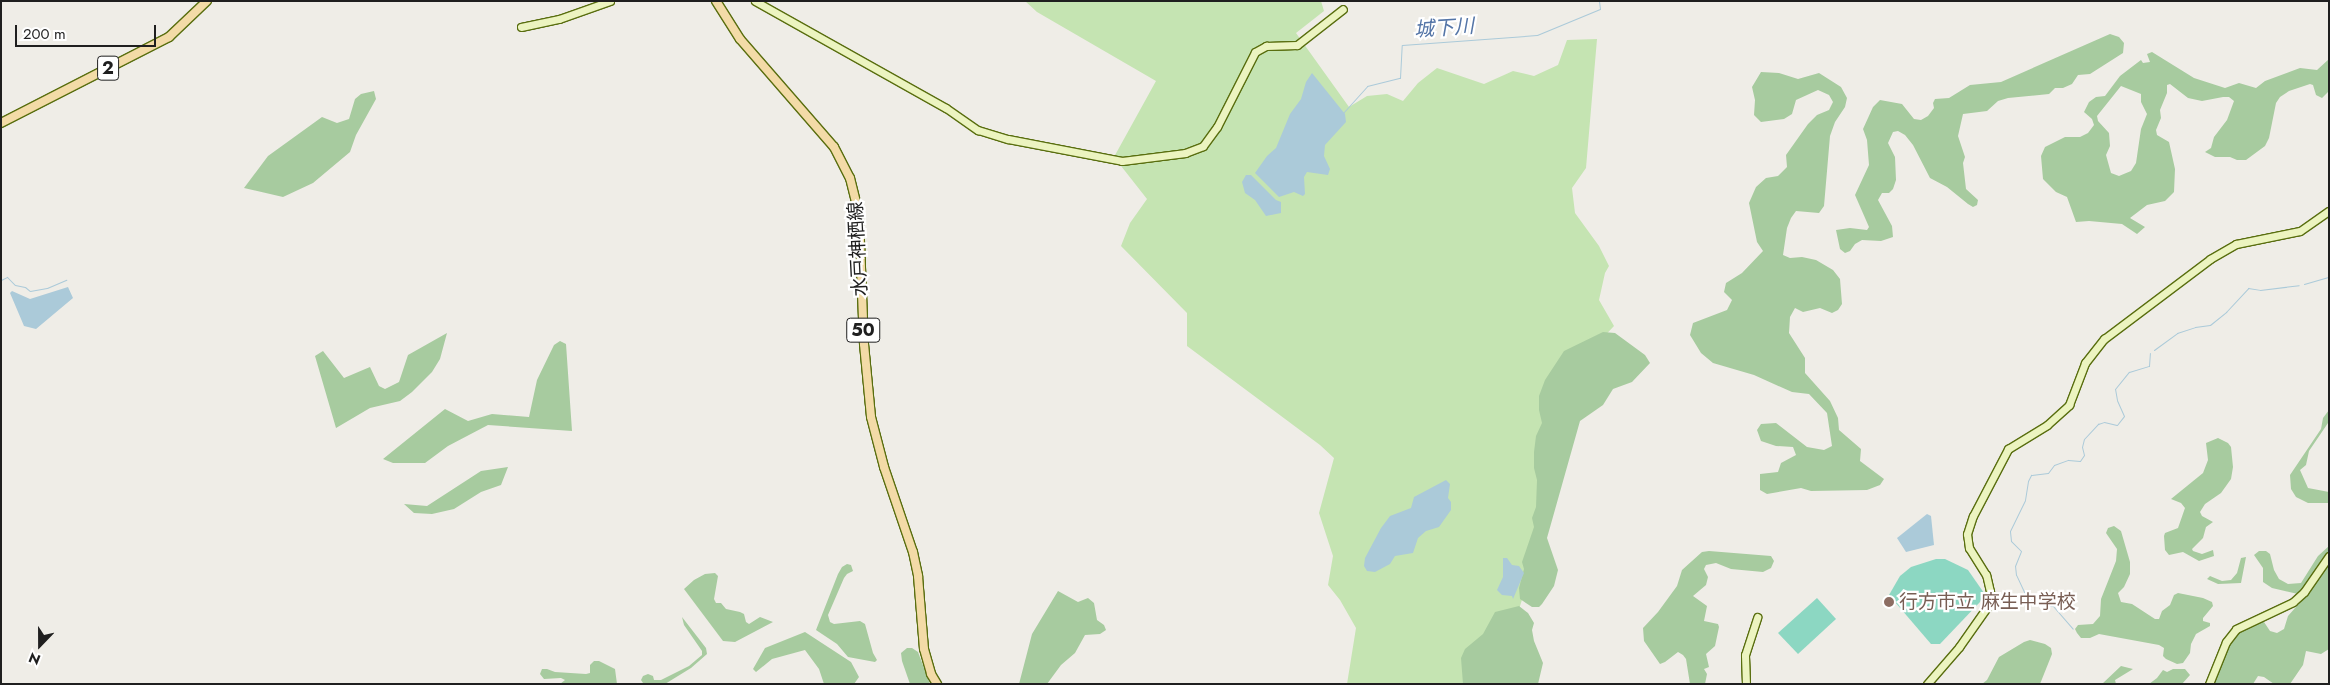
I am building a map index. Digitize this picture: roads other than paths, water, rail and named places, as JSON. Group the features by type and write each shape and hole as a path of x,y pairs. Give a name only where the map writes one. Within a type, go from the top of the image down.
{"main road":[{"name":"2","path":"1,122 168,37 207,1"},
{"name":"水戸神栖線","path":"716,1 740,39 834,147 850,178 859,215 863,325 871,417 884,467 914,557 920,592 924,650 931,674 937,684"}],"street":[{"path":"522,27 559,19 610,1"},
{"path":"754,1 946,108 978,130 1008,139 1122,161 1198,149 1208,142 1215,131 1255,52 1266,46 1298,45 1343,9"},
{"path":"1927,684 1960,648 1992,600 1989,582 1983,568 1969,548 1967,534 1973,516 2008,449 2047,425 2069,405 2085,363 2104,339 2210,259 2236,244 2300,231 2329,211"},
{"path":"2209,684 2226,642 2236,629 2293,602 2304,592 2329,556"},
{"path":"1746,684 1745,655 1750,632 1757,617"}],"water":[{"path":"1312,73 1345,114 1346,122 1325,145 1324,156 1330,169 1328,175 1307,172 1304,177 1305,194 1303,196 1294,192 1279,197 1255,173 1267,156 1276,148 1290,114 1301,99 1306,82"},
{"path":"1246,175 1251,175 1276,200 1281,202 1281,213 1266,216 1255,200 1245,193 1242,182"},
{"path":"68,287 73,298 36,329 24,326 10,293 12,291 30,299"},
{"path":"1446,480 1450,484 1448,498 1451,502 1451,510 1439,527 1426,531 1418,538 1413,553 1395,556 1390,564 1375,572 1367,571 1364,566 1365,558 1381,528 1390,516 1411,508 1414,497"},
{"path":"1927,514 1931,516 1934,545 1906,552 1897,538"},
{"path":"1503,558 1507,558 1512,565 1519,566 1524,573 1513,599 1512,596 1502,595 1497,590 1503,577"}],"waterway":[{"name":"城下川","path":"1343,113 1367,86 1400,78 1402,45 1537,35 1600,9 1599,1"},
{"path":"1,280 7,277 15,285 25,287 30,291 47,288 66,280"},
{"path":"2304,284 2329,277"},
{"path":"2154,350 2177,333 2195,327 2210,325 2226,312 2248,288 2260,290 2299,285"},
{"path":"2038,603 2026,596 2016,575 2015,566 2021,551 2011,541 2010,531 2025,500 2028,481 2031,475 2048,473 2054,465 2068,460 2080,461 2084,455 2082,447 2084,439 2098,424 2104,422 2117,425 2124,416 2117,400 2115,389 2129,372 2149,366 2150,353"},
{"path":"2042,606 2053,606 2073,629"}],"place":[{"name":"行方市立 麻生中学校","path":"1889,602"}]}
